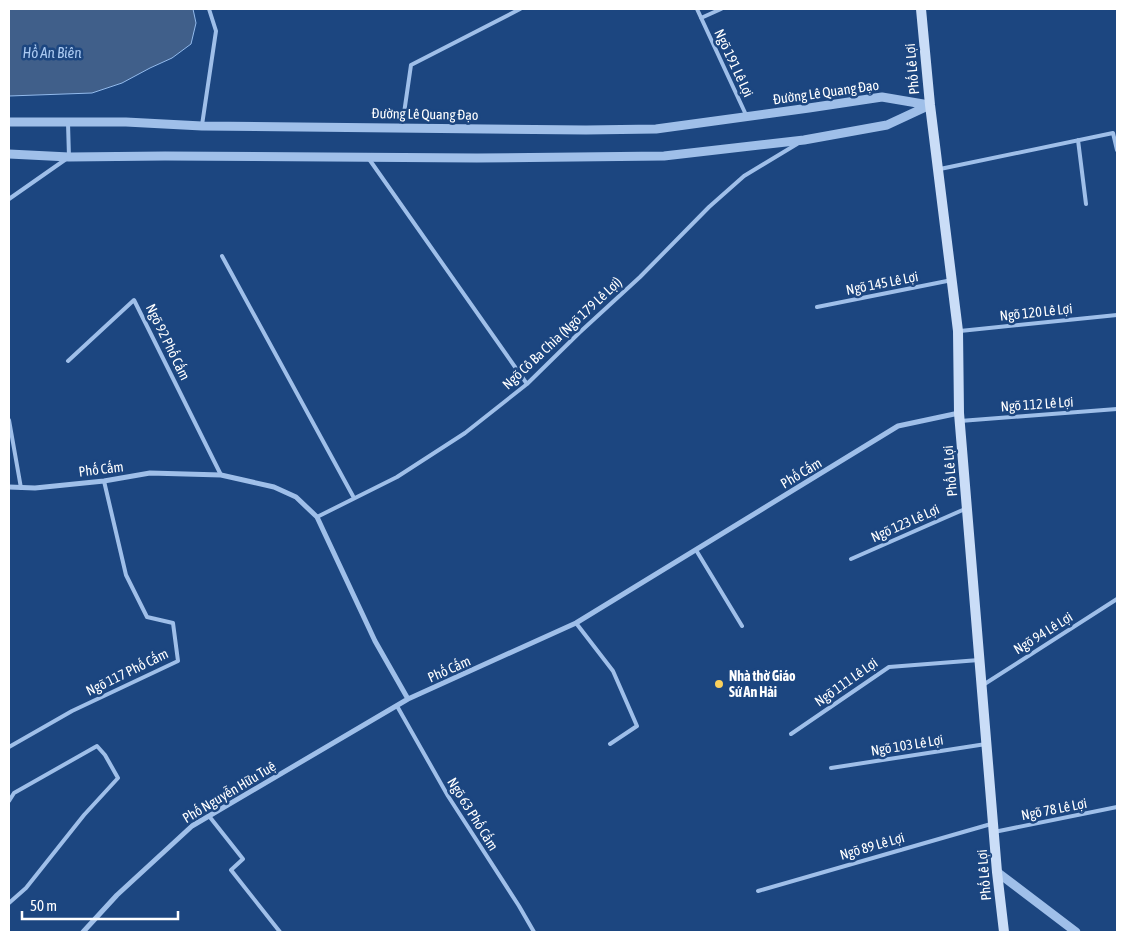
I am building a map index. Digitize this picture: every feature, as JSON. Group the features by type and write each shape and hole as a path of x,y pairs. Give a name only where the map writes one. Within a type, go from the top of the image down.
{"main road":[{"name":"Phố Lê Lợi","path":"921,9 930,105 958,331 959,417 997,872 1004,932"}],"street":[{"name":"Đường Lê Quang Đạo","path":"9,122 126,122 202,126 656,129 882,97 930,105"},
{"path":"9,154 69,157 477,158 664,156 804,140 887,125 930,105"},
{"name":"Phố Cấm","path":"9,488 35,488 104,481 150,473 221,475 274,487 296,497 316,517 375,641 408,699 576,623 898,426 959,417"},
{"name":"Phố Nguyễn Hữu Tuệ","path":"83,932 117,895 192,826 408,699"},
{"path":"997,872 1076,932"}],"lane":[{"path":"202,126 216,31 210,9"},
{"path":"402,128 412,65 520,9"},
{"name":"Ngõ 191 Lê Lợi","path":"697,9 747,117"},
{"name":"Ngõ 191 Lê Lợi","path":"701,18 721,9"},
{"path":"9,200 69,157 68,122"},
{"path":"938,169 1113,133 1117,150"},
{"name":"Ngõ Cô Ba Chìa (Ngõ 179 Lê Lợi)","path":"316,517 397,477 465,433 527,384 640,277 709,207 744,176 804,140"},
{"path":"1078,140 1086,204"},
{"path":"368,157 527,384"},
{"path":"222,256 354,498"},
{"name":"Ngõ 145 Lê Lợi","path":"817,307 952,280"},
{"name":"Ngõ 92 Phố Cấm","path":"68,361 134,300 221,475"},
{"name":"Ngõ 120 Lê Lợi","path":"958,331 1117,315"},
{"name":"Ngõ 112 Lê Lợi","path":"959,417 1117,409"},
{"path":"9,420 21,488"},
{"name":"Ngõ 117 Phố Cấm","path":"9,747 72,711 178,661 173,623 147,617 126,575 104,481"},
{"name":"Ngõ 123 Lê Lợi","path":"851,559 967,508"},
{"path":"696,550 742,626"},
{"name":"Ngõ 94 Lê Lợi","path":"981,686 1117,599"},
{"path":"576,623 613,671 637,726 610,744"},
{"name":"Ngõ 111 Lê Lợi","path":"791,734 888,667 979,660"},
{"name":"Ngõ 63 Phố Cấm","path":"397,706 448,796 534,932"},
{"name":"Ngõ 103 Lê Lợi","path":"831,768 986,744"},
{"path":"9,801 14,793 97,746 105,755 118,778 84,815 26,888 9,903"},
{"name":"Ngõ 78 Lê Lợi","path":"994,828 1117,807"},
{"path":"209,816 244,859 231,870 280,932"},
{"name":"Ngõ 89 Lê Lợi","path":"758,891 994,828"}],"water":[{"name":"Hồ An Biên","path":"9,9 193,9 196,23 191,44 172,58 122,83 92,93 9,96"}],"place":[{"name":"Nhà thờ Giáo Sứ An Hải","path":"719,684"}]}
